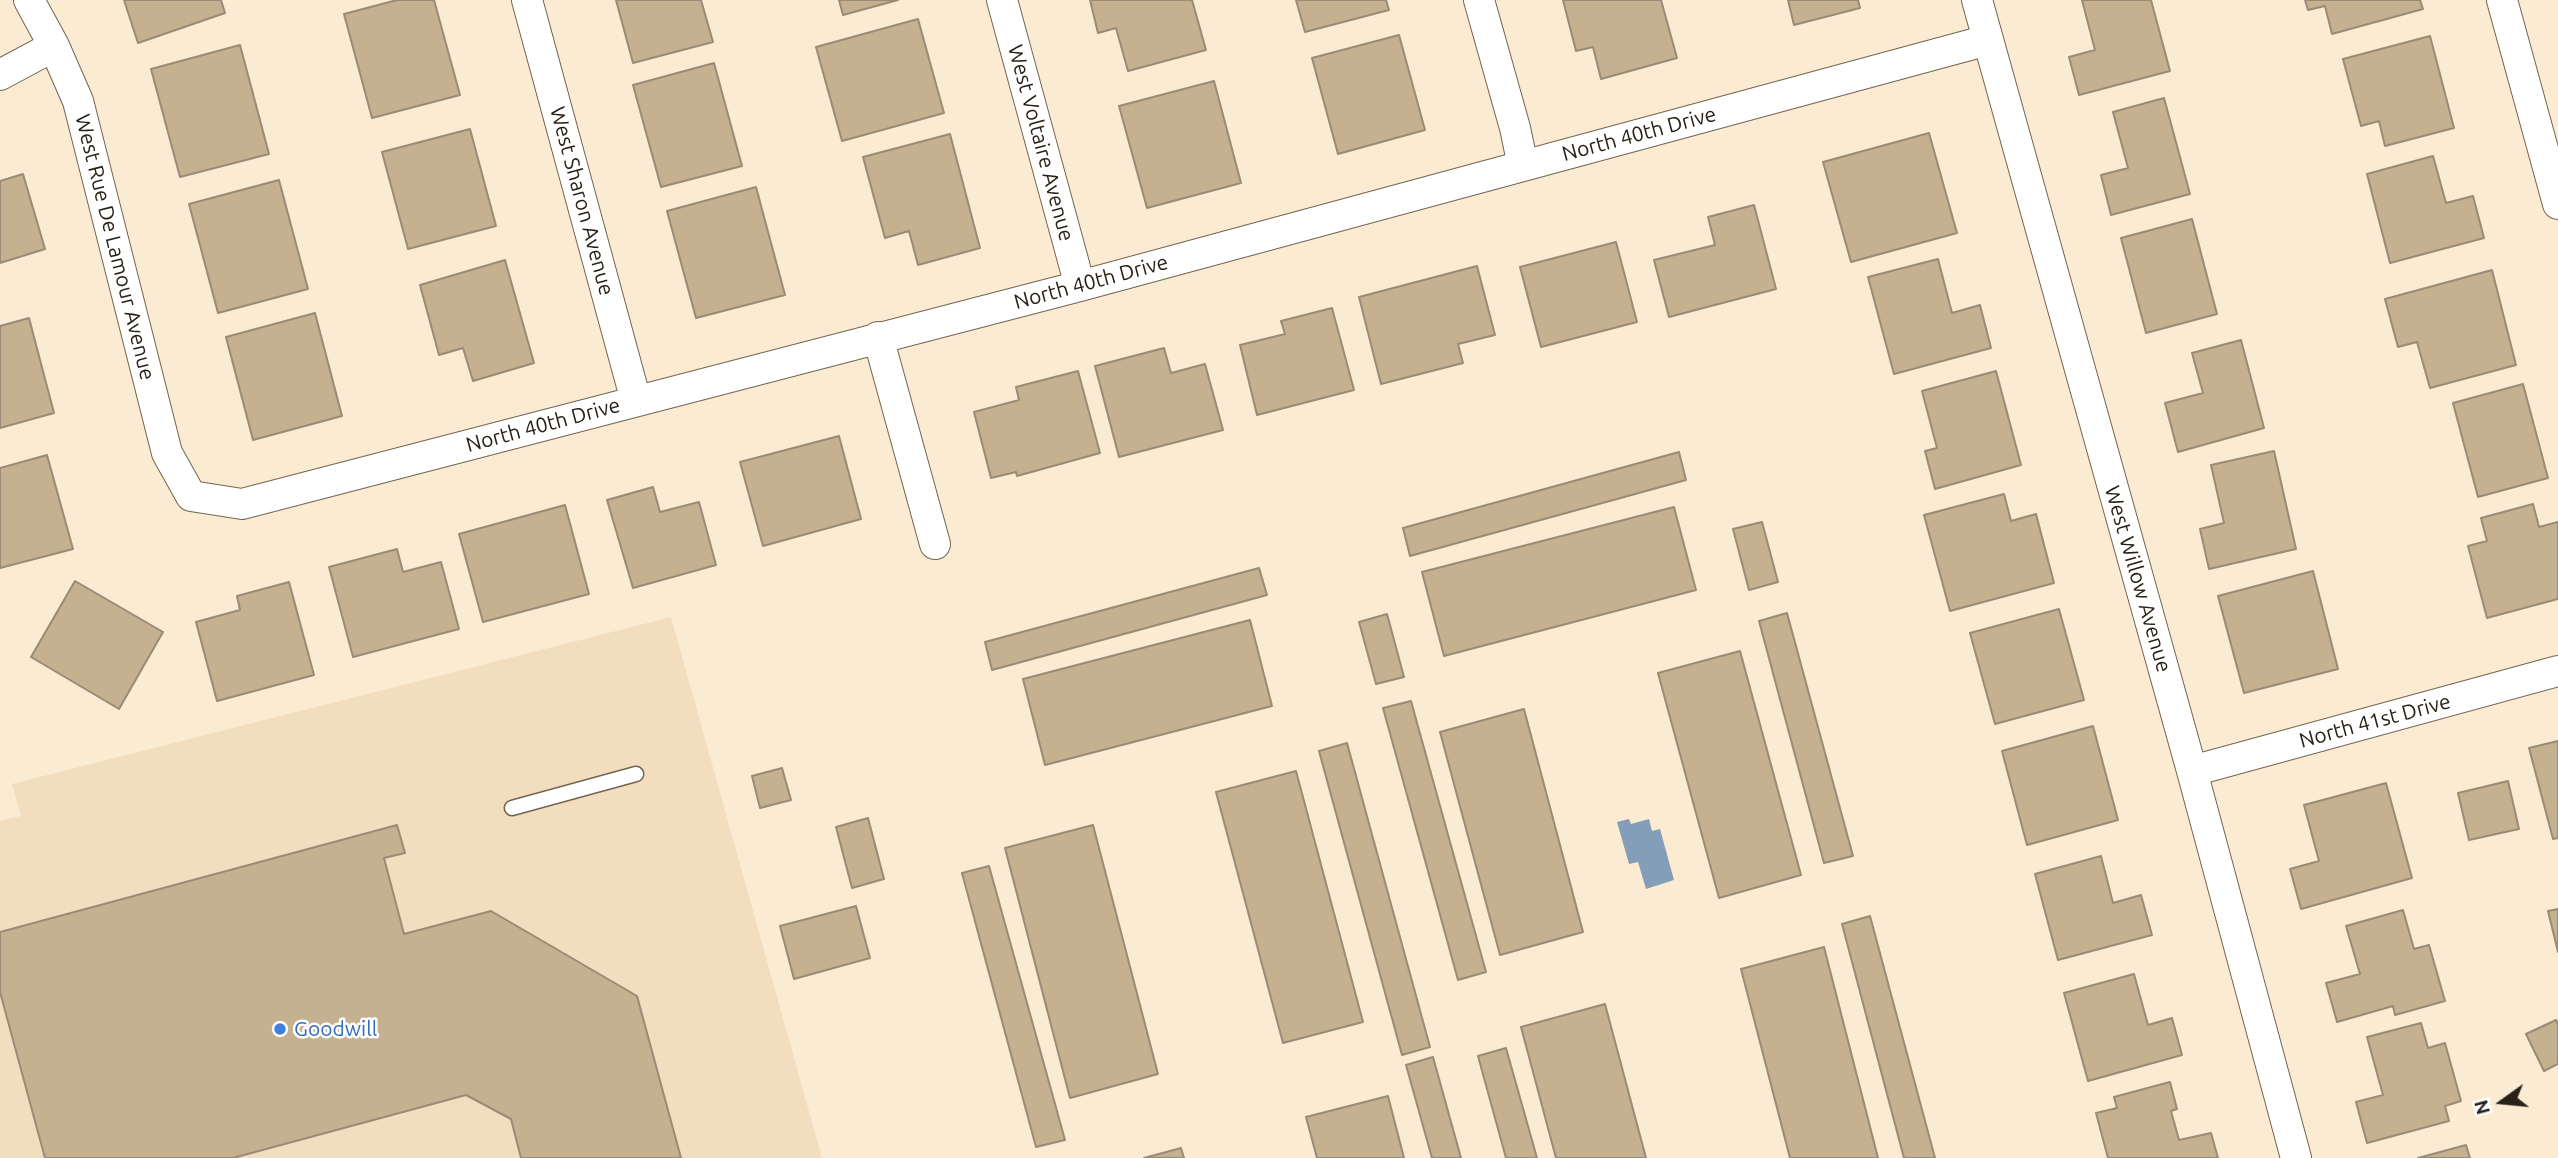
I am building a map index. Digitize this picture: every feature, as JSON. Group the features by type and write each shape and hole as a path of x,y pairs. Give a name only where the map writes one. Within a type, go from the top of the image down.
{"street":[{"name":"West Rue De Lamour Avenue","path":"29,0 54,46 78,101 167,453 191,496"},
{"name":"West Sharon Avenue","path":"527,0 636,401"},
{"name":"West Voltaire Avenue","path":"1002,0 1080,286"},
{"path":"1479,0 1523,166"},
{"name":"West Willow Avenue","path":"1977,0 2192,771 2296,1158"},
{"path":"2502,0 2558,204"},
{"name":"North 40th Drive","path":"191,496 242,504 1080,286 1988,40"},
{"path":"0,75 54,46"},
{"path":"878,337 935,544"},
{"name":"North 41st Drive","path":"2192,771 2558,671"}],"lane":[{"path":"512,808 636,774"}],"shaded area":[{"path":"671,617 822,1158 0,1158 0,821 21,816 12,784"}],"water":[{"path":"1629,819 1631,824 1649,819 1652,831 1660,829 1674,880 1646,889 1638,862 1629,864 1617,822"}],"building":[{"path":"124,0 221,0 225,13 138,43"},
{"path":"397,0 434,0 460,95 372,118 344,14"},
{"path":"616,0 701,0 713,42 633,63"},
{"path":"839,0 898,0 843,15"},
{"path":"1090,0 1192,0 1206,50 1128,71 1116,28 1098,33"},
{"path":"1296,0 1386,0 1389,10 1305,32"},
{"path":"1563,0 1661,0 1677,58 1601,79 1593,47 1576,51"},
{"path":"1788,0 1858,0 1860,8 1794,25"},
{"path":"2082,0 2151,0 2170,71 2079,95 2069,57 2095,50"},
{"path":"2305,0 2420,0 2423,9 2332,34 2325,6 2308,10"},
{"path":"918,19 944,113 842,141 816,47"},
{"path":"1399,35 1425,130 1338,154 1312,58"},
{"path":"2430,36 2454,128 2385,146 2379,121 2361,126 2343,59"},
{"path":"240,45 269,154 180,177 151,69"},
{"path":"714,63 742,166 661,187 633,85"},
{"path":"1214,81 1241,183 1147,208 1119,106"},
{"path":"2164,98 2190,194 2111,215 2101,175 2128,168 2113,112"},
{"path":"470,129 496,226 408,249 382,152"},
{"path":"1929,133 1957,233 1851,262 1823,162"},
{"path":"950,134 980,248 918,265 909,231 885,238 863,157"},
{"path":"2433,156 2446,203 2473,196 2484,238 2390,263 2367,174"},
{"path":"23,174 45,249 0,263 0,181"},
{"path":"279,180 308,289 218,313 189,204"},
{"path":"756,187 785,295 696,318 667,211"},
{"path":"1754,205 1776,289 1669,317 1654,260 1715,245 1708,217"},
{"path":"2192,219 2217,314 2146,333 2121,238"},
{"path":"1616,242 1637,322 1541,347 1520,267"},
{"path":"1938,259 1952,313 1980,305 1991,348 1894,374 1868,277"},
{"path":"505,260 534,363 473,381 463,348 439,355 420,285"},
{"path":"1477,266 1495,335 1458,344 1463,363 1381,384 1359,297"},
{"path":"2492,270 2516,365 2430,388 2417,342 2398,347 2385,299"},
{"path":"1332,308 1354,390 1257,415 1240,345 1285,334 1281,321"},
{"path":"315,313 342,416 253,440 226,337"},
{"path":"29,318 54,413 0,428 0,326"},
{"path":"2241,340 2264,428 2178,452 2165,403 2203,393 2192,353"},
{"path":"1164,348 1171,373 1205,364 1223,430 1119,457 1095,366"},
{"path":"1078,371 1100,453 1017,476 1016,472 991,478 974,412 1019,400 1016,387"},
{"path":"1996,371 2021,465 1935,489 1925,451 1937,448 1922,391"},
{"path":"2523,384 2548,478 2478,497 2453,403"},
{"path":"839,436 861,519 763,546 740,462"},
{"path":"2274,451 2296,549 2209,569 2200,529 2224,523 2211,465"},
{"path":"1679,452 1686,480 1410,556 1403,528"},
{"path":"47,455 73,549 0,568 0,468"},
{"path":"653,487 660,512 699,502 716,565 633,588 607,500"},
{"path":"2004,494 2011,521 2036,514 2054,583 1950,611 1924,515"},
{"path":"2533,504 2539,527 2558,522 2558,599 2487,618 2468,546 2487,541 2481,518"},
{"path":"565,505 589,594 483,622 459,534"},
{"path":"1674,507 1696,590 1444,656 1422,572"},
{"path":"1762,522 1778,582 1749,590 1733,529"},
{"path":"397,549 403,572 441,562 459,629 353,657 329,567"},
{"path":"1259,568 1267,595 992,670 985,642"},
{"path":"2313,571 2338,669 2244,693 2218,596"},
{"path":"75,581 163,632 119,709 31,657"},
{"path":"289,582 314,675 217,701 196,622 240,610 237,596"},
{"path":"2059,609 2084,700 1995,724 1970,633"},
{"path":"1787,613 1853,856 1824,863 1759,621"},
{"path":"1387,614 1404,677 1376,684 1359,622"},
{"path":"1250,620 1272,706 1045,765 1023,679"},
{"path":"1740,651 1801,875 1719,898 1658,673"},
{"path":"1411,701 1486,972 1458,980 1383,708"},
{"path":"1524,709 1583,932 1500,955 1440,732"},
{"path":"2093,726 2118,820 2027,845 2002,751"},
{"path":"2558,741 2558,838 2553,839 2529,748"},
{"path":"1347,743 1430,1047 1402,1055 1319,751"},
{"path":"782,768 791,800 760,808 752,776"},
{"path":"1296,771 1363,1022 1283,1043 1216,792"},
{"path":"2508,781 2519,829 2469,840 2458,793"},
{"path":"2386,783 2412,878 2301,909 2290,869 2319,861 2304,805"},
{"path":"868,818 884,879 852,888 836,827"},
{"path":"397,825 405,853 384,858 404,934 491,911 637,996 681,1158 521,1158 511,1119 466,1095 233,1158 45,1158 0,992 0,932"},
{"path":"1093,825 1158,1074 1070,1098 1005,848"},
{"path":"2101,856 2113,903 2141,895 2152,935 2058,960 2035,874"},
{"path":"989,866 1065,1140 1036,1147 962,873"},
{"path":"856,906 870,958 794,979 780,926"},
{"path":"2558,909 2558,952 2548,911"},
{"path":"2403,910 2414,949 2429,945 2445,1001 2395,1015 2393,1006 2337,1022 2326,983 2360,974 2346,926"},
{"path":"1870,916 1935,1158 1904,1158 1842,924"},
{"path":"1824,947 1878,1158 1790,1158 1741,969"},
{"path":"2134,974 2148,1025 2172,1018 2182,1055 2088,1081 2064,993"},
{"path":"1605,1004 1646,1158 1556,1158 1521,1027"},
{"path":"2556,1020 2558,1064 2544,1071 2526,1034"},
{"path":"2421,1023 2428,1048 2445,1043 2461,1101 2445,1106 2449,1121 2367,1143 2356,1102 2383,1095 2367,1037"},
{"path":"1506,1048 1537,1158 1506,1158 1478,1056"},
{"path":"1433,1057 1461,1158 1432,1158 1406,1065"},
{"path":"2170,1082 2177,1109 2171,1111 2179,1140 2211,1133 2218,1158 2108,1158 2096,1113 2117,1108 2114,1097"},
{"path":"1388,1096 1404,1158 1317,1158 1306,1117"},
{"path":"2466,1145 2470,1158 2418,1158"},
{"path":"1181,1148 1184,1158 1144,1158"}],"place":[{"name":"Goodwill","path":"280,1029"}]}
